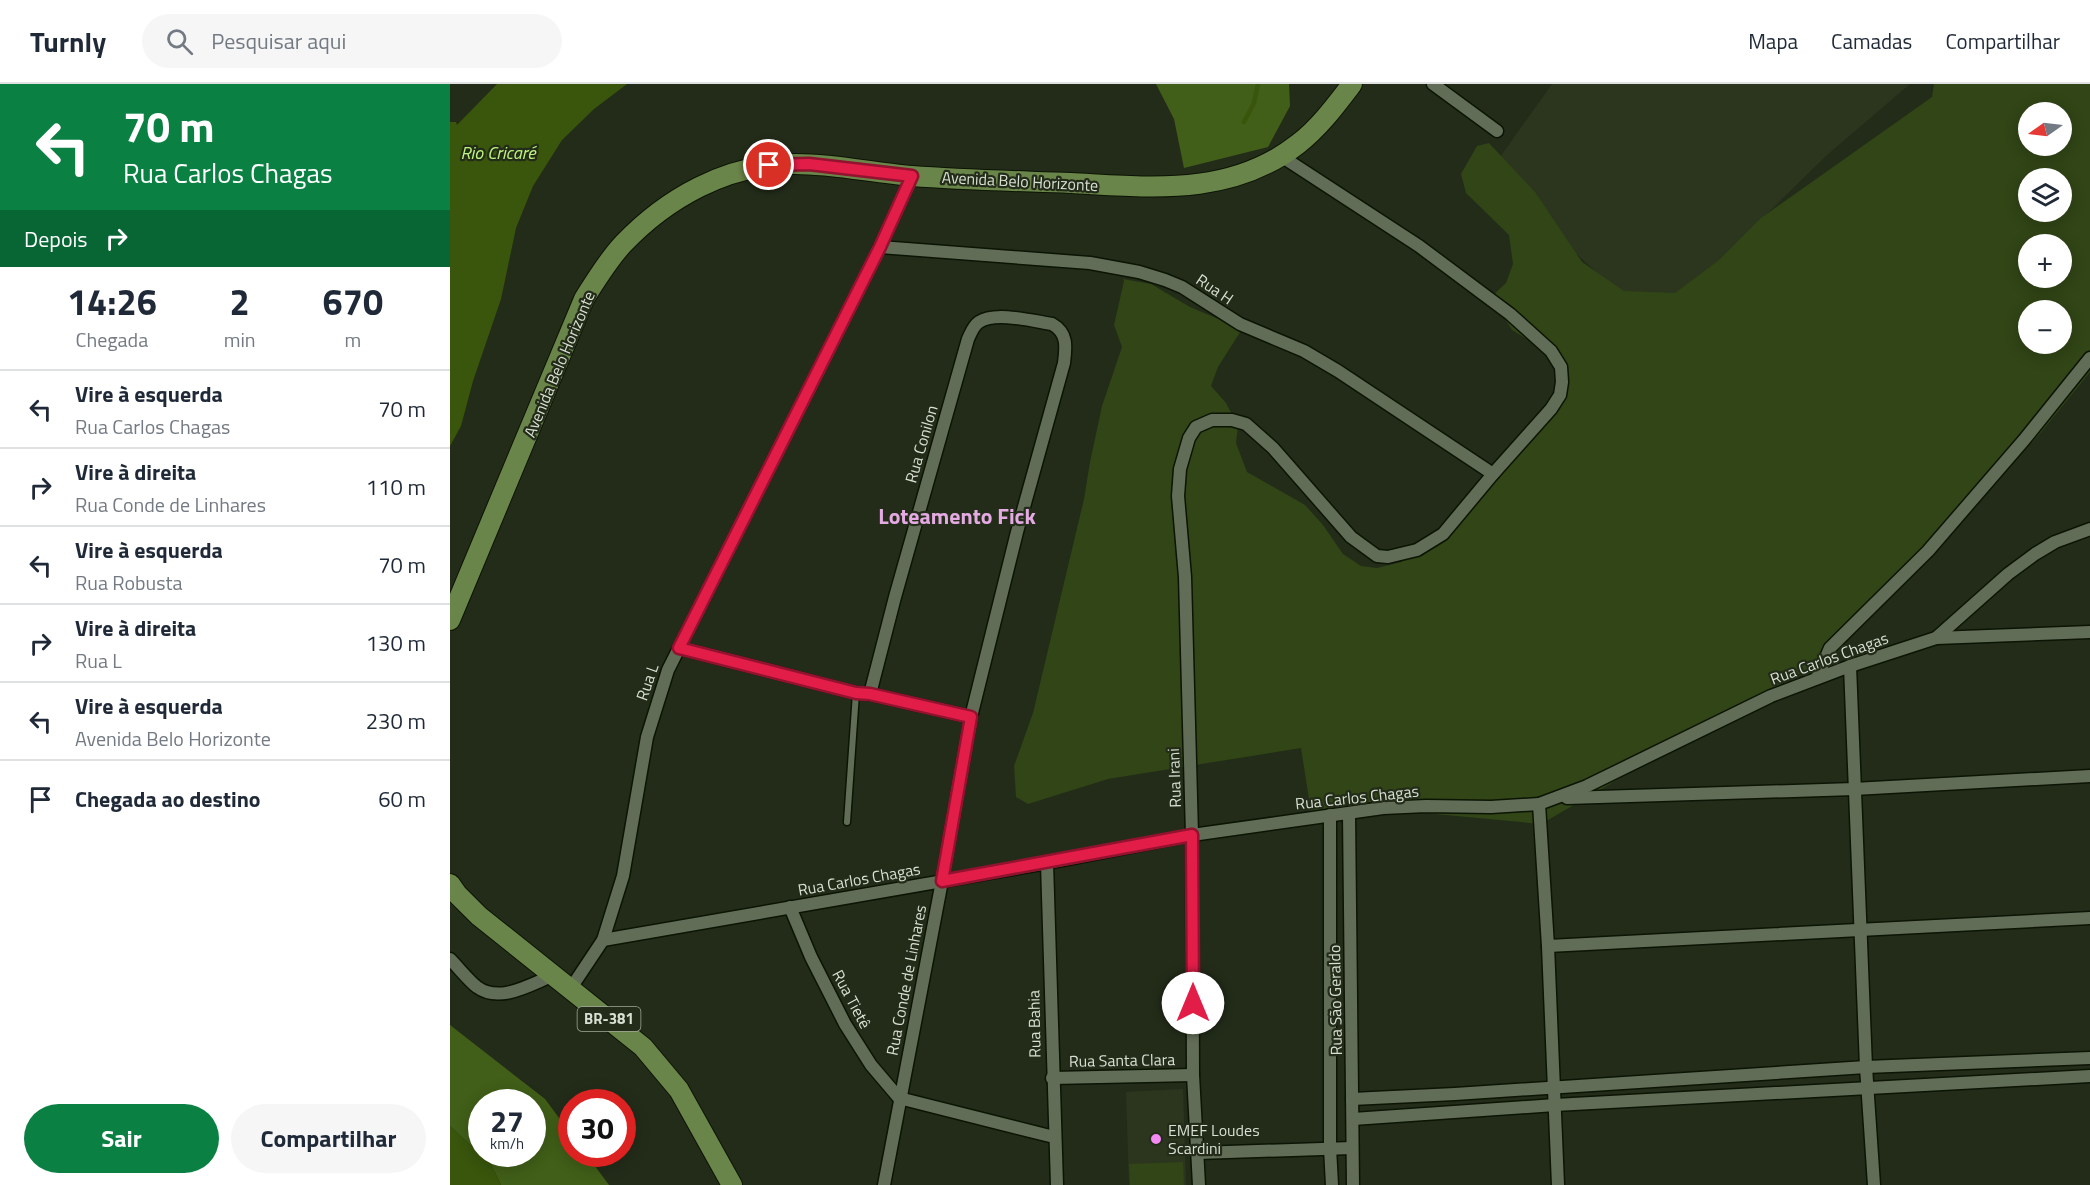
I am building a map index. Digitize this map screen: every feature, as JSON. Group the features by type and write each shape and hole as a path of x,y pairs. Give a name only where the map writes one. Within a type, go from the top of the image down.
{"main road":[{"name":"Avenida Belo Horizonte","path":"450,620 584,299 610,260 649,218 695,189 722,176 747,168 790,164 809,164 912,176 1155,187 1216,182 1249,171 1281,156 1299,143 1329,114 1352,84"},
{"name":"BR-381","path":"450,884 479,916 644,1047 679,1090 732,1185"}],"street":[{"path":"1432,84 1497,131"},
{"path":"1281,156 1419,246 1509,314 1551,351 1561,366 1563,374 1560,395 1551,409 1493,474"},
{"name":"Rua L","path":"571,988 603,940 623,876 647,737 668,670 880,247 912,176"},
{"name":"Rua H","path":"880,247 1090,262 1139,272 1182,286 1240,324 1304,351 1338,371 1493,474"},
{"name":"Rua Conilon","path":"870,694 973,327 980,321 994,317 1052,324 1058,327 1065,338 1064,363"},
{"path":"1817,678 1830,648 1936,542 2024,440 2090,358"},
{"name":"Rua Conde de Linhares","path":"884,1185 971,717 1017,532 1064,363"},
{"name":"Rua Irani","path":"1199,1185 1193,1075 1192,835 1185,577 1179,496 1180,469 1189,438 1200,424 1220,419 1246,424 1273,448 1352,537 1377,556 1388,557 1417,550 1443,534 1493,474"},
{"name":"Rua Carlos Chagas","path":"603,940 1047,863 1192,835 1383,808 1539,804 1587,786 1771,696 1936,638 2007,574 2035,554 2090,529"},
{"path":"1936,638 2090,632"},
{"path":"679,648 856,693 870,694 971,717"},
{"path":"1851,666 1866,1067 1875,1185"},
{"path":"1557,798 1854,789 2090,776"},
{"path":"1539,804 1548,946 1558,1185"},
{"name":"Rua São Geraldo","path":"1349,814 1353,1185"},
{"name":"Rua São Geraldo","path":"1330,815 1332,1185"},
{"name":"Rua Bahia","path":"1047,863 1057,1185"},
{"name":"Rua Tietê","path":"790,907 811,957 845,1024 871,1065 899,1098"},
{"path":"1548,946 2090,918"},
{"path":"450,959 477,987 494,994 516,991 554,975"},
{"path":"1352,1099 1866,1067 2090,1058"},
{"name":"Rua Santa Clara","path":"1052,1078 1193,1075"},
{"path":"1353,1119 2090,1076"},
{"path":"899,1098 1054,1137"},
{"path":"1198,1154 1352,1148"}],"lane":[{"path":"847,822 856,693"}],"shaded area":[{"path":"1156,84 1289,84 1290,106 1268,147 1184,168 1174,119"},
{"path":"1552,84 1910,84 1827,155 1654,324 1488,174"},
{"path":"1934,84 2090,84 2090,372 2042,431 1959,525 1855,628 1838,652 1541,824 1403,811 1369,802 1349,803 1311,812 1301,748 1108,779 1028,804 1016,797 1014,766 1033,713 1084,499 1102,406 1122,347 1114,325 1123,279 1151,284 1190,307 1242,329 1218,367 1211,386 1226,403 1238,426 1236,443 1247,472 1305,505 1323,525 1343,554 1361,566 1377,568 1401,562 1445,531 1561,396 1561,372 1545,350 1512,330 1491,297 1506,283 1513,264 1509,235 1466,193 1461,174 1477,146 1489,143 1535,192 1582,262 1624,291 1675,293 1719,260 1761,218 1932,97"},
{"path":"450,1025 532,1089 468,1089 468,1143 450,1126"},
{"name":"EMEF Loudes Scardini","path":"1183,1089 1186,1185 1129,1185 1126,1092"},
{"path":"546,1100 558,1116 558,1167 596,1167 609,1185 501,1185 492,1167 546,1167"},
{"path":"1183,1162 1184,1185 1130,1185 1129,1164"}],"water":[{"name":"Rio Cricaré","path":"497,84 627,84 594,109 562,140 533,186 516,228 501,299 473,381 461,426 450,446 450,122 456,122 457,125"},
{"path":"450,1126 468,1143 468,1167 492,1167 501,1185 450,1185"}],"waterway":[{"path":"1244,122 1254,103 1258,84"}],"place":[{"name":"EMEF Loudes Scardini","path":"1156,1139"}],"district":[{"name":"Loteamento Fick","path":"957,516"}],"route":[{"path":"769,165 809,164 912,176 880,247 679,648 856,693 870,694 971,717 942,881 1192,835 1193,1003"}]}
